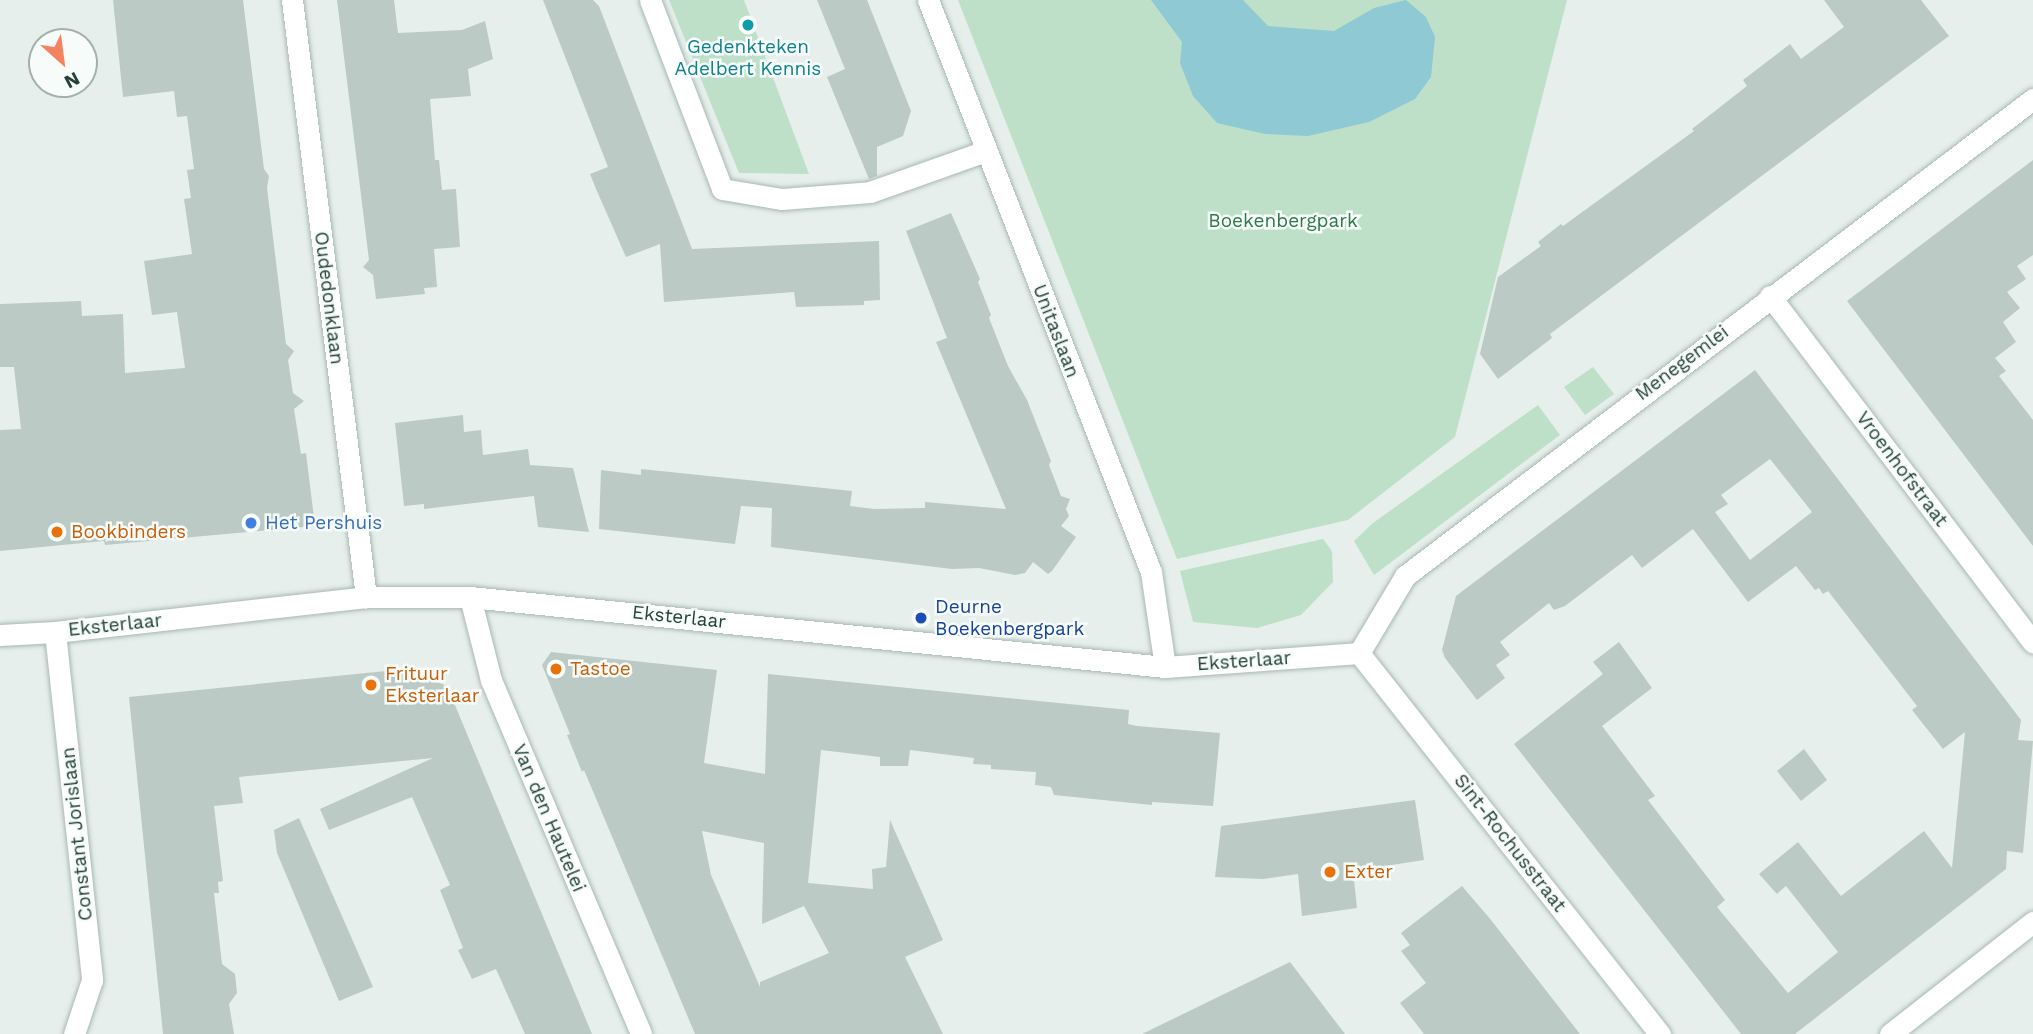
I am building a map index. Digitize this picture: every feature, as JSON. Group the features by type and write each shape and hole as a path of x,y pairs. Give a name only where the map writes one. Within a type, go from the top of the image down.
{"street":[{"name":"Oudedonklaan","path":"292,0 366,597"},
{"path":"650,0 722,190 782,200 870,192 986,151"},
{"name":"Unitaslaan","path":"928,0 1150,572 1165,667"},
{"name":"Menegemlei","path":"1359,653 1405,576 1770,296 2033,99"},
{"name":"Vroenhofstraat","path":"1770,296 2033,643"},
{"name":"Eksterlaar","path":"0,635 55,632 366,597 470,597 1165,667 1359,653"},
{"name":"Van den Hautelei","path":"470,597 491,680 641,1034"},
{"name":"Constant Jorislaan","path":"55,632 92,980 74,1034"},
{"name":"Sint-Rochusstraat","path":"1359,653 1660,1034"},
{"path":"1890,1034 2033,922"}],"green space":[{"path":"669,0 744,0 809,174 739,173"},
{"name":"Boekenbergpark","path":"958,0 1567,0 1455,437 1348,520 1177,559"},
{"path":"1593,367 1614,394 1585,415 1564,387"},
{"path":"1538,405 1560,435 1374,575 1354,541 1373,523"},
{"path":"1323,539 1332,551 1333,582 1301,615 1257,628 1193,622 1180,571"}],"water":[{"path":"1151,0 1243,0 1268,26 1334,31 1374,8 1406,0 1426,17 1435,37 1431,77 1415,99 1369,122 1308,136 1265,134 1217,123 1193,96 1180,63 1182,42"}],"building":[{"path":"113,0 243,0 264,169 269,176 267,188 286,344 294,351 288,360 293,393 304,401 294,409 301,454 306,453 315,526 105,545 104,541 0,551 0,430 21,429 14,367 0,367 0,304 81,301 82,316 123,314 125,373 185,368 177,312 152,315 144,261 192,254 184,199 191,198 187,170 194,169 187,116 177,117 174,91 123,97"},
{"path":"337,0 394,0 398,33 462,30 485,21 493,59 468,69 471,96 430,99 435,160 439,160 442,190 456,189 460,247 434,249 437,287 424,288 425,294 376,299 373,275 363,267 369,260"},
{"path":"543,0 593,0 599,6 692,249 879,241 880,300 864,301 864,305 796,307 794,292 664,302 660,244 626,257 596,189 590,174 608,167"},
{"path":"817,0 867,0 911,111 903,136 877,147 877,176 869,179 827,77 845,69"},
{"path":"1824,0 1921,0 1949,36 1550,334 1552,338 1498,379 1480,354 1498,277 1541,246 1538,242 1561,224 1563,226 1694,131 1692,129 1747,86 1743,80 1790,44 1801,59 1844,27"},
{"path":"2033,160 2033,255 2017,266 2026,279 2007,292 2020,308 2003,322 2016,342 1995,358 2006,371 1999,376 2033,420 2033,546 1847,301"},
{"path":"951,213 980,279 978,282 991,315 989,318 1008,366 1027,400 1051,461 1049,465 1061,496 1070,499 1066,509 1069,516 1061,526 1076,537 1052,571 1048,574 1033,562 1025,573 1015,575 979,568 952,569 771,547 772,508 741,506 735,544 599,529 601,470 641,475 641,469 852,491 850,506 874,509 925,508 925,502 1006,509 936,342 947,338 906,231"},
{"path":"1755,370 2021,720 2018,740 2033,741 2023,853 2007,851 2006,869 1795,1034 1741,1034 1514,744 1603,674 1593,662 1619,642 1652,688 1602,726 1655,796 1648,800 1725,900 1717,907 1788,993 1838,952 1786,886 1777,894 1759,874 1798,842 1841,896 1924,831 1952,868 1965,732 1943,749 1912,710 1917,706 1828,591 1823,594 1819,588 1815,590 1796,566 1748,602 1693,529 1642,568 1632,555 1565,606 1554,610 1549,603 1500,642 1510,655 1496,665 1505,678 1477,700 1445,658 1442,650 1456,596","holes":["1770,459 1812,512 1750,560 1715,512 1728,504 1721,495"]},
{"path":"463,415 464,432 481,430 483,455 528,449 530,465 573,468 589,532 538,527 534,496 424,509 424,504 404,506 395,423"},
{"path":"551,652 717,670 704,763 765,774 768,674 1129,710 1128,724 1220,733 1213,806 1152,802 1152,805 1054,795 1051,787 1035,785 1036,772 991,769 991,765 973,764 974,758 910,750 908,766 880,766 880,757 821,750 808,883 873,889 872,869 886,867 890,820 943,940 905,957 943,1034 695,1034 584,770 582,772 542,665","holes":["702,831 764,843 762,924 804,906 829,953 760,982 760,987 711,875"]},
{"path":"406,669 447,686 592,1034 525,1034 496,969 472,979 458,950 463,948 440,890 450,885 412,797 329,830 320,809 433,758 239,777 243,803 214,806 223,881 218,882 219,893 214,893 222,964 235,974 237,993 229,1004 234,1034 163,1034 129,697"},
{"path":"1804,749 1827,780 1801,801 1777,771"},
{"path":"1415,800 1424,860 1353,871 1357,908 1302,916 1298,874 1263,879 1215,877 1221,826"},
{"path":"299,818 373,987 339,1001 277,853 274,830"},
{"path":"1462,886 1580,1034 1424,1034 1400,1003 1426,983 1401,951 1410,945 1401,933"},
{"path":"1290,962 1345,1034 1142,1034"}],"place":[{"name":"Gedenkteken Adelbert Kennis","path":"748,25"},
{"name":"Het Pershuis","path":"251,523"},
{"name":"Bookbinders","path":"57,532"},
{"name":"Deurne Boekenbergpark","path":"921,618"},
{"name":"Tastoe","path":"556,669"},
{"name":"Frituur Eksterlaar","path":"371,685"},
{"name":"Exter","path":"1330,872"}]}
